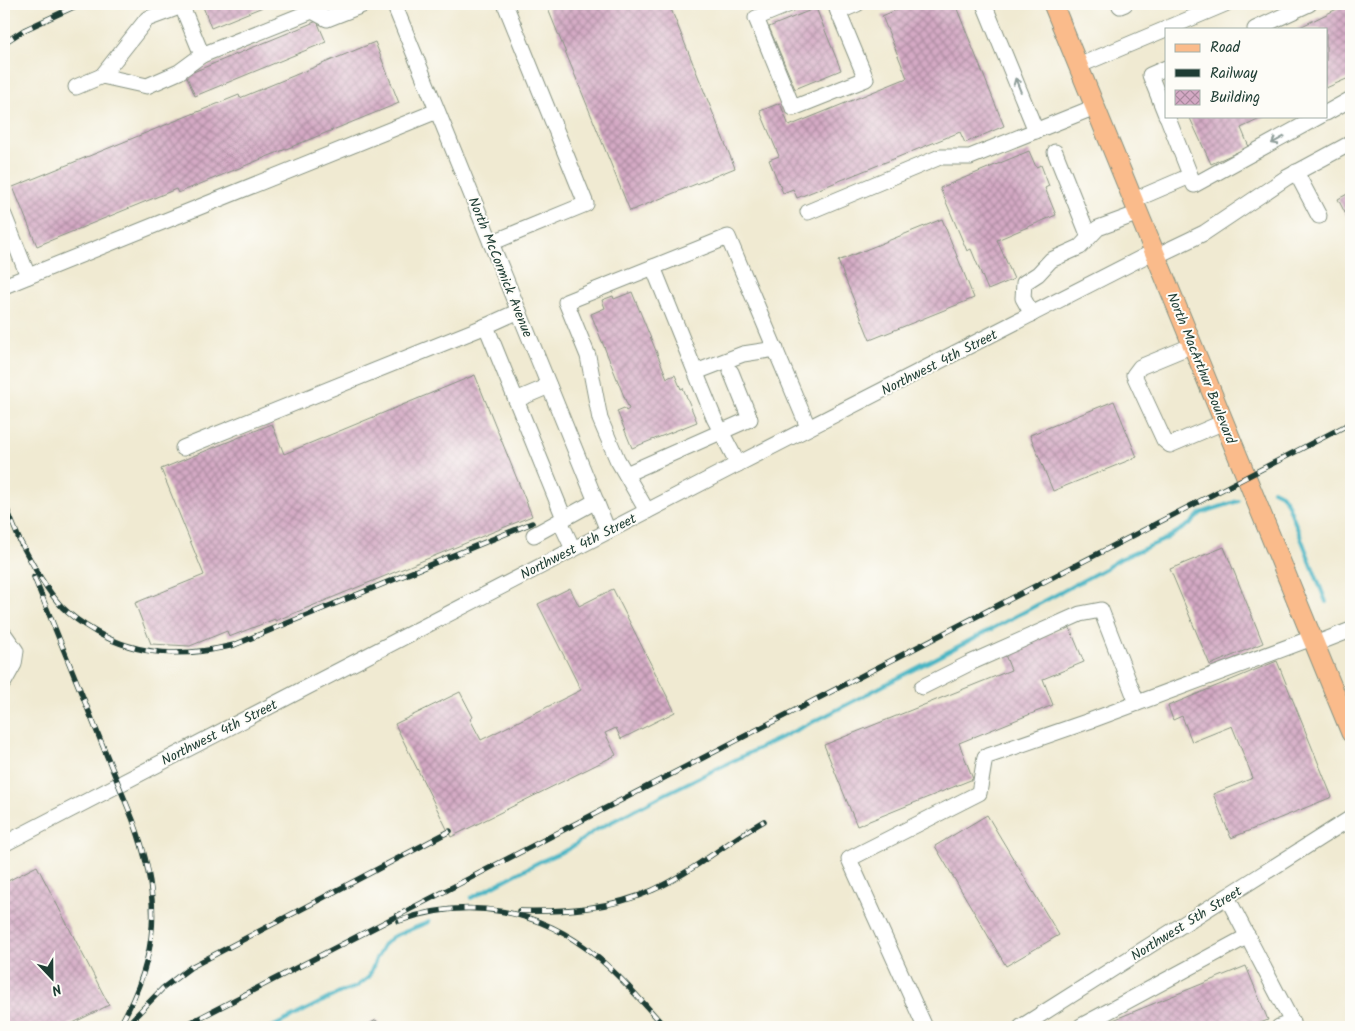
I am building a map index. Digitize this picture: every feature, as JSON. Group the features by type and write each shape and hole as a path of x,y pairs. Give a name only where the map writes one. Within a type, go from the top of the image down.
{"main road":[{"name":"North MacArthur Boulevard","path":"1053,4 1351,733"}],"street":[{"path":"102,76 147,86 179,72 202,55 312,11 327,19 365,4"},
{"name":"North McCormick Avenue","path":"394,4 608,531"},
{"path":"491,243 586,204 505,4"},
{"path":"790,4 756,18 793,108 866,79 836,8 857,4"},
{"path":"984,4 1036,131"},
{"path":"1119,4 1120,6 1125,4"},
{"path":"1184,25 1225,4"},
{"path":"1256,28 1309,4"},
{"path":"76,87 102,76 147,19 182,5 202,55"},
{"path":"1078,66 1165,32"},
{"path":"1165,68 1150,75 1165,113"},
{"path":"1328,112 1351,99"},
{"path":"808,212 940,157 970,157 1095,107"},
{"path":"4,286 437,111"},
{"path":"1167,118 1194,185 1316,118"},
{"name":"Northwest 4th Street","path":"4,844 808,428 1155,253 1204,233 1296,172 1351,143"},
{"path":"1055,152 1089,237"},
{"path":"1296,172 1319,216"},
{"path":"1032,314 1023,298 1024,283 1038,274 1050,260 1080,247 1098,228 1190,176"},
{"path":"4,215 9,245 28,276"},
{"path":"647,511 617,459 600,419 588,356 566,302 728,237 808,428"},
{"path":"653,267 722,433 738,464"},
{"path":"183,448 519,311"},
{"path":"486,326 573,549"},
{"path":"1193,345 1140,367 1134,375 1164,440 1170,445 1224,422"},
{"path":"696,372 743,354 776,349"},
{"path":"626,474 750,419 732,372"},
{"path":"516,400 549,386"},
{"path":"534,535 596,501"},
{"path":"922,687 970,663 1080,614 1100,610 1137,703"},
{"path":"925,1027 849,859 979,793 985,757 1314,641 1351,630"},
{"path":"4,634 16,651 14,664 4,682"},
{"name":"Northwest 5th Street","path":"1021,1027 1351,818"},
{"path":"1227,897 1292,1022 1279,1027"},
{"path":"1082,1027 1248,936"}],"building":[{"path":"202,4 270,4 211,28"},
{"path":"546,4 669,4 735,168 630,211"},
{"path":"911,4 955,4 1004,126 965,143 960,132 797,198 793,189 783,193 769,160 779,156 760,111 780,103 789,126 907,78 882,16"},
{"path":"1347,4 1351,4 1351,77 1328,87 1328,28 1298,28"},
{"path":"816,8 841,70 795,89 769,27"},
{"path":"317,21 326,42 195,96 186,75"},
{"path":"375,42 399,103 178,193 176,189 37,246 13,187 239,95 240,98"},
{"path":"1190,118 1262,118 1241,128 1249,147 1211,164"},
{"path":"1029,151 1036,167 1041,165 1049,186 1045,188 1056,215 997,240 1014,279 988,290 971,249 967,251 940,188"},
{"path":"1351,192 1351,225 1338,199"},
{"path":"942,219 974,298 870,340 838,261"},
{"path":"632,292 667,378 675,375 681,389 683,388 697,422 632,448 617,411 624,408 626,411 629,409 591,314 605,308 602,300 613,296 614,299"},
{"path":"475,375 532,516 275,621 275,619 229,637 227,631 190,646 151,644 135,603 204,575 161,469 272,424 284,454"},
{"path":"1114,401 1137,457 1053,491 1030,435"},
{"path":"1224,547 1263,643 1210,665 1170,569"},
{"path":"570,588 579,606 613,589 675,712 621,739 616,728 605,733 616,755 451,837 395,724 460,692 473,717 470,719 481,740 581,690 538,604"},
{"path":"1069,626 1084,662 1043,679 1053,705 959,743 973,779 857,826 824,745 1011,670 1004,652"},
{"path":"1277,661 1332,797 1231,838 1213,794 1253,778 1232,726 1192,742 1182,716 1173,720 1168,706"},
{"path":"987,815 1059,935 1006,966 935,846"},
{"path":"37,866 109,1005 65,1027 4,1027 4,883"},
{"path":"1246,966 1268,1020 1250,1027 1096,1027"},
{"path":"376,1020 381,1027 364,1027"}],"waterway":[{"path":"1273,490 1281,494 1287,502 1326,602"},
{"path":"471,898 539,862 569,849 594,831 665,794 825,716 1024,612 1120,559 1164,540 1190,524 1201,513 1238,501"},
{"path":"272,1027 341,992 356,987 369,977 384,945 392,937 429,922"}],"railway":[{"path":"4,43 24,30 80,4"},
{"path":"182,1027 1351,423"},
{"path":"4,502 21,544"},
{"path":"19,539 50,591 62,607 78,621 96,632 129,646 146,650 180,653 198,652 234,645 532,523"},
{"path":"34,577 133,820 149,875 152,900 149,950 143,975 133,1001 119,1027"},
{"path":"519,911 587,908 637,896 681,875 764,821"},
{"path":"125,1027 163,988 191,967 450,831"},
{"path":"399,921 425,913 451,909 477,909 527,918 551,927 574,940 606,964 665,1027"}]}
